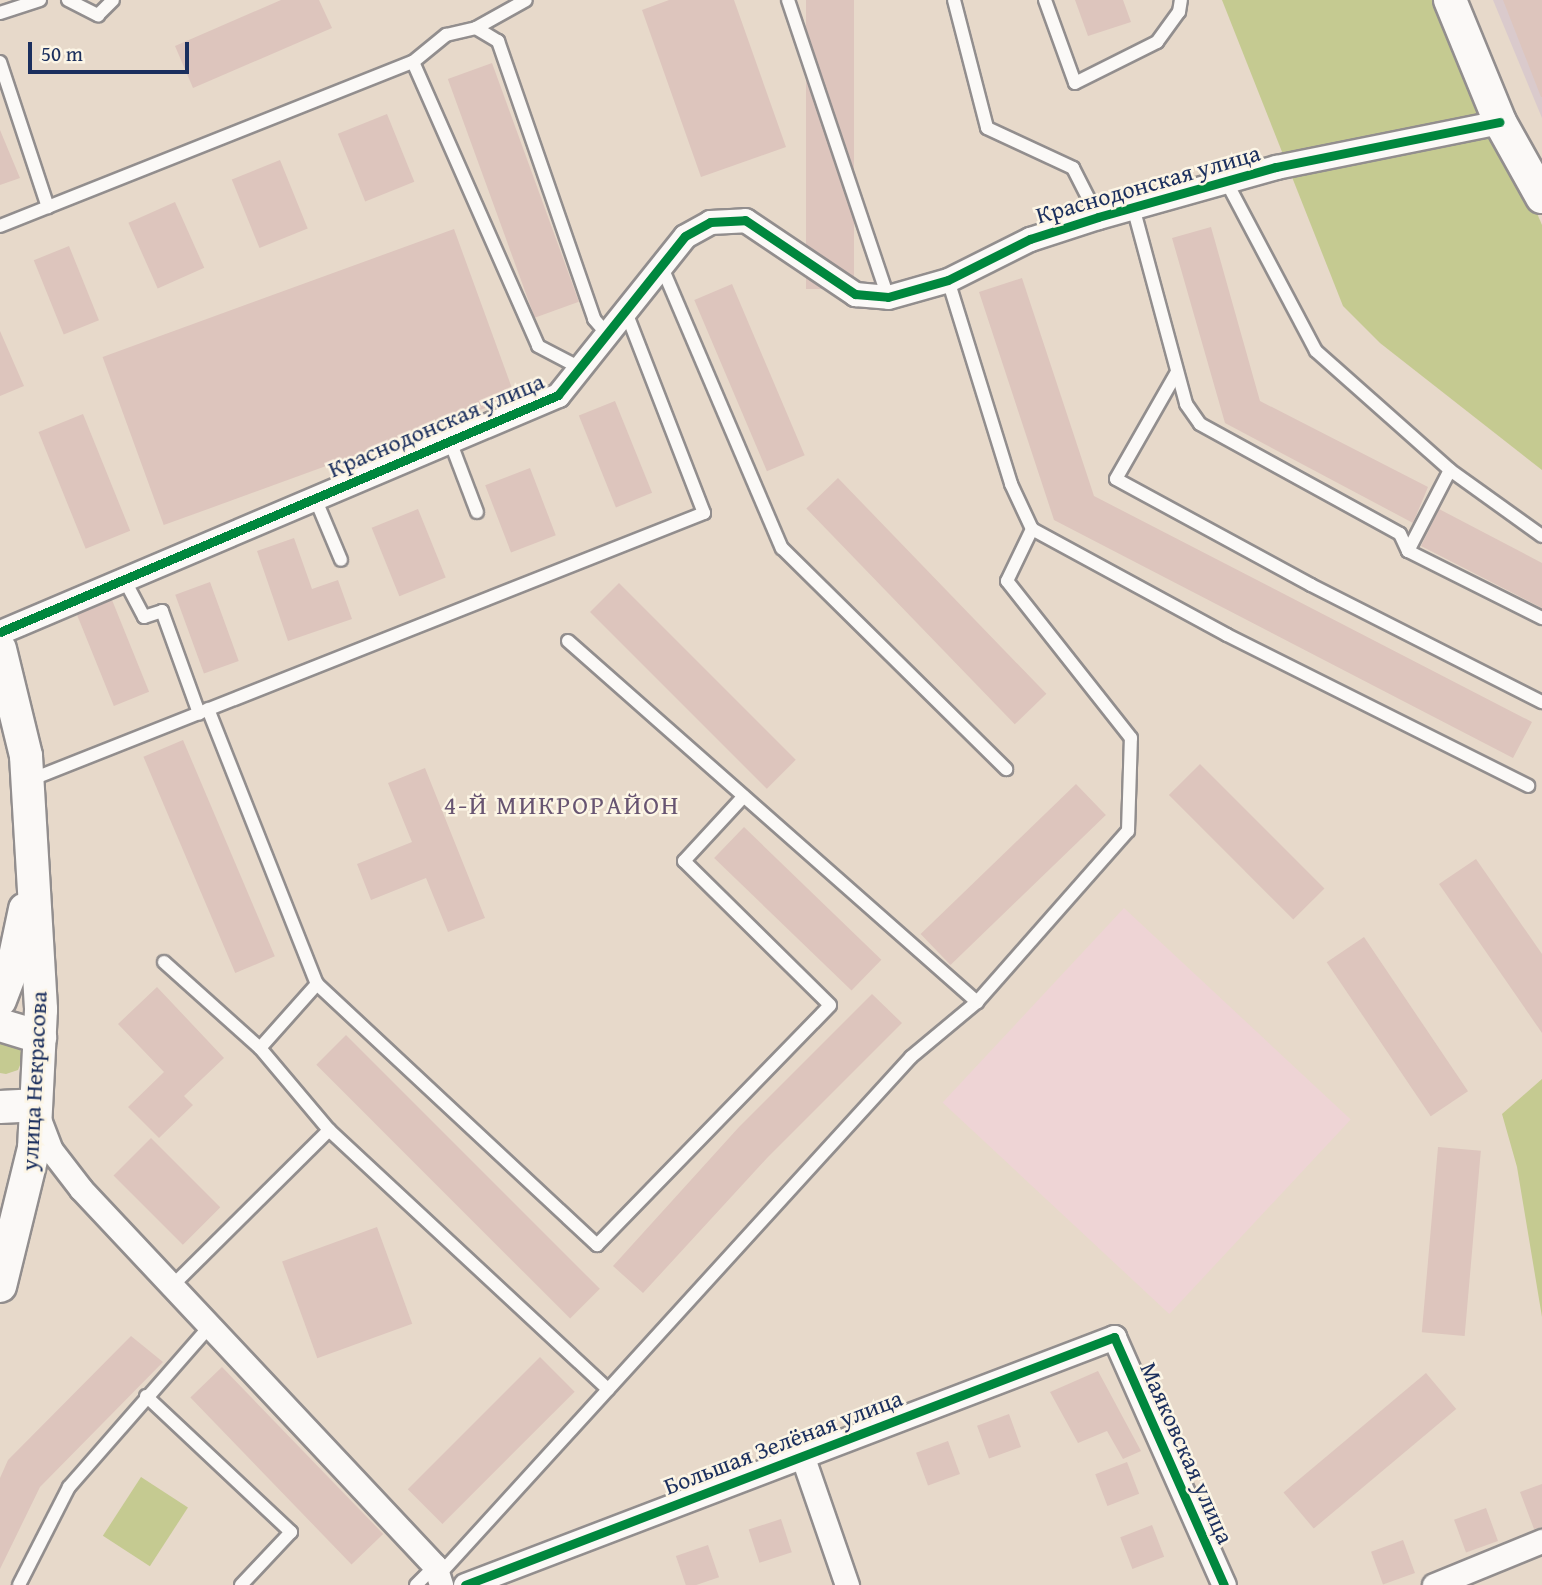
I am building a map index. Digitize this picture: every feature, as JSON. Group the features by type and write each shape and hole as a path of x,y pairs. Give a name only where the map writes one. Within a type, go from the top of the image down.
{"main road":[{"path":"1450,0 1500,122 1542,197"},
{"name":"улица Некрасова","path":"0,649 26,757 31,873 38,926 40,1037 30,1174 0,1286"},
{"name":"улица Некрасова","path":"0,1000 16,955 31,873"},
{"path":"0,1025 40,1037"},
{"path":"0,1107 34,1105"}],"street":[{"name":"Краснодонская улица","path":"0,632 558,395 583,370 625,308 685,236 710,222 745,220 855,294 888,297 948,280 1030,239 1098,217 1227,181 1500,122"},
{"path":"34,1105 59,1160 171,1287 438,1576"},
{"name":"Большая Зелёная улица","path":"465,1585 1114,1337"},
{"name":"Маяковская улица","path":"1114,1337 1224,1585"},
{"path":"802,1455 847,1585"},
{"path":"1434,1585 1542,1541"}],"lane":[{"path":"0,13 40,0"},
{"path":"68,0 97,15 113,0"},
{"path":"0,226 413,62 446,35 476,28 526,0"},
{"path":"788,0 888,297"},
{"path":"954,0 986,128 1073,168 1098,217"},
{"path":"1045,0 1075,83 1157,42 1179,12 1181,0"},
{"path":"476,28 498,41 594,319 607,334"},
{"path":"0,62 48,207"},
{"name":"Краснодонская улица","path":"413,62 538,346 583,370"},
{"path":"1227,181 1316,351 1450,470 1542,537"},
{"path":"1133,207 1186,404 1200,424 1399,534 1408,551 1542,618"},
{"path":"661,265 782,548 1006,769"},
{"path":"948,280 1011,484 1032,528 1227,635 1528,786"},
{"path":"26,781 704,513 625,308"},
{"path":"1177,372 1116,479 1311,585 1542,702"},
{"path":"450,441 477,512"},
{"path":"1408,551 1450,470"},
{"path":"315,498 341,560"},
{"path":"416,1585 438,1576 911,1057 976,1002 1128,831 1131,738 1007,581 1032,528"},
{"path":"124,579 145,617 162,611 317,984 597,1245 830,1005 684,861 744,796"},
{"path":"568,641 976,1002"},
{"path":"164,961 260,1048 329,1130 608,1389"},
{"path":"260,1048 317,984"},
{"path":"171,1287 329,1130"},
{"path":"19,1585 69,1487 209,1327"},
{"path":"146,1396 291,1532 241,1585"}],"shaded area":[{"path":"1493,0 1542,0 1542,118"},
{"path":"1124,908 1351,1119 1169,1314 943,1103"}],"green space":[{"path":"1222,0 1446,0 1542,225 1542,470 1380,343 1343,306"},
{"path":"7,1041 19,1046 23,1058 18,1070 6,1074 0,1073 0,1043"},
{"path":"1542,1079 1542,1317 1517,1167 1502,1114"},
{"path":"141,1477 188,1507 150,1566 103,1536"}],"building":[{"path":"281,0 319,0 332,28 193,88 175,46"},
{"path":"669,0 734,0 786,147 701,177 642,10"},
{"path":"806,0 854,0 854,289 806,289"},
{"path":"1075,0 1123,0 1131,22 1088,36"},
{"path":"1503,0 1542,0 1542,97 1541,97"},
{"path":"492,63 579,302 535,318 448,79"},
{"path":"387,114 414,182 365,202 338,134"},
{"path":"0,130 20,178 0,185"},
{"path":"280,160 308,229 260,248 232,179"},
{"path":"175,202 204,268 158,289 128,223"},
{"path":"1211,227 1260,401 1428,487 1413,523 1225,423 1172,238"},
{"path":"454,229 515,397 164,525 103,357"},
{"path":"69,246 99,320 64,334 34,260"},
{"path":"1022,278 1094,496 1532,722 1513,758 1054,520 979,292"},
{"path":"732,284 805,455 767,471 694,300"},
{"path":"0,331 24,386 0,396"},
{"path":"615,401 652,493 616,507 579,416"},
{"path":"83,414 130,531 86,549 38,432"},
{"path":"530,468 556,535 511,552 485,485"},
{"path":"838,478 1046,694 1015,724 806,509"},
{"path":"418,509 446,578 399,596 372,528"},
{"path":"1439,509 1542,563 1542,608 1421,546"},
{"path":"294,538 312,589 338,580 352,619 288,641 257,551"},
{"path":"210,582 239,661 204,674 175,595"},
{"path":"619,583 796,760 767,789 590,612"},
{"path":"112,600 149,692 114,706 77,614"},
{"path":"183,740 275,956 235,973 143,757"},
{"path":"1200,764 1324,888 1293,920 1169,795"},
{"path":"425,768 485,918 448,932 426,878 371,900 357,864 412,842 388,783"},
{"path":"1076,784 1106,815 950,965 921,934"},
{"path":"744,827 881,960 852,991 714,858"},
{"path":"1476,859 1542,954 1542,1033 1439,884"},
{"path":"1364,937 1468,1091 1431,1116 1327,962"},
{"path":"157,987 224,1058 184,1096 193,1105 159,1138 128,1107 164,1072 118,1024"},
{"path":"872,994 902,1023 768,1157 643,1293 613,1266 739,1127"},
{"path":"346,1035 600,1289 570,1319 316,1065"},
{"path":"151,1138 220,1207 183,1245 114,1175"},
{"path":"1438,1147 1481,1151 1465,1336 1422,1332"},
{"path":"377,1227 412,1324 317,1358 282,1262"},
{"path":"131,1336 163,1362 40,1487 0,1569 0,1478 8,1460"},
{"path":"540,1357 575,1392 442,1524 408,1489"},
{"path":"222,1367 383,1534 352,1564 190,1398"},
{"path":"1098,1371 1141,1451 1123,1459 1107,1431 1078,1443 1050,1392"},
{"path":"1426,1373 1456,1409 1314,1529 1284,1493"},
{"path":"1009,1414 1021,1447 989,1459 977,1426"},
{"path":"948,1441 960,1474 928,1486 916,1453"},
{"path":"1127,1462 1139,1494 1107,1506 1095,1474"},
{"path":"1542,1484 1542,1527 1534,1529 1520,1492"},
{"path":"1486,1508 1498,1541 1466,1553 1454,1520"},
{"path":"781,1519 792,1552 759,1563 749,1530"},
{"path":"1152,1525 1164,1557 1132,1569 1120,1537"},
{"path":"1403,1540 1415,1573 1383,1585 1371,1552"},
{"path":"708,1545 719,1577 696,1585 686,1585 676,1556"}],"cycle path":[{"path":"0,632 558,395 685,236 710,222 745,220 855,294 888,297 948,280 1030,239 1098,217 1276,167 1500,122"},
{"path":"465,1585 1114,1337 1224,1585"}],"district":[{"name":"4-Й МИКРОРАЙОН","path":"562,805"}]}
